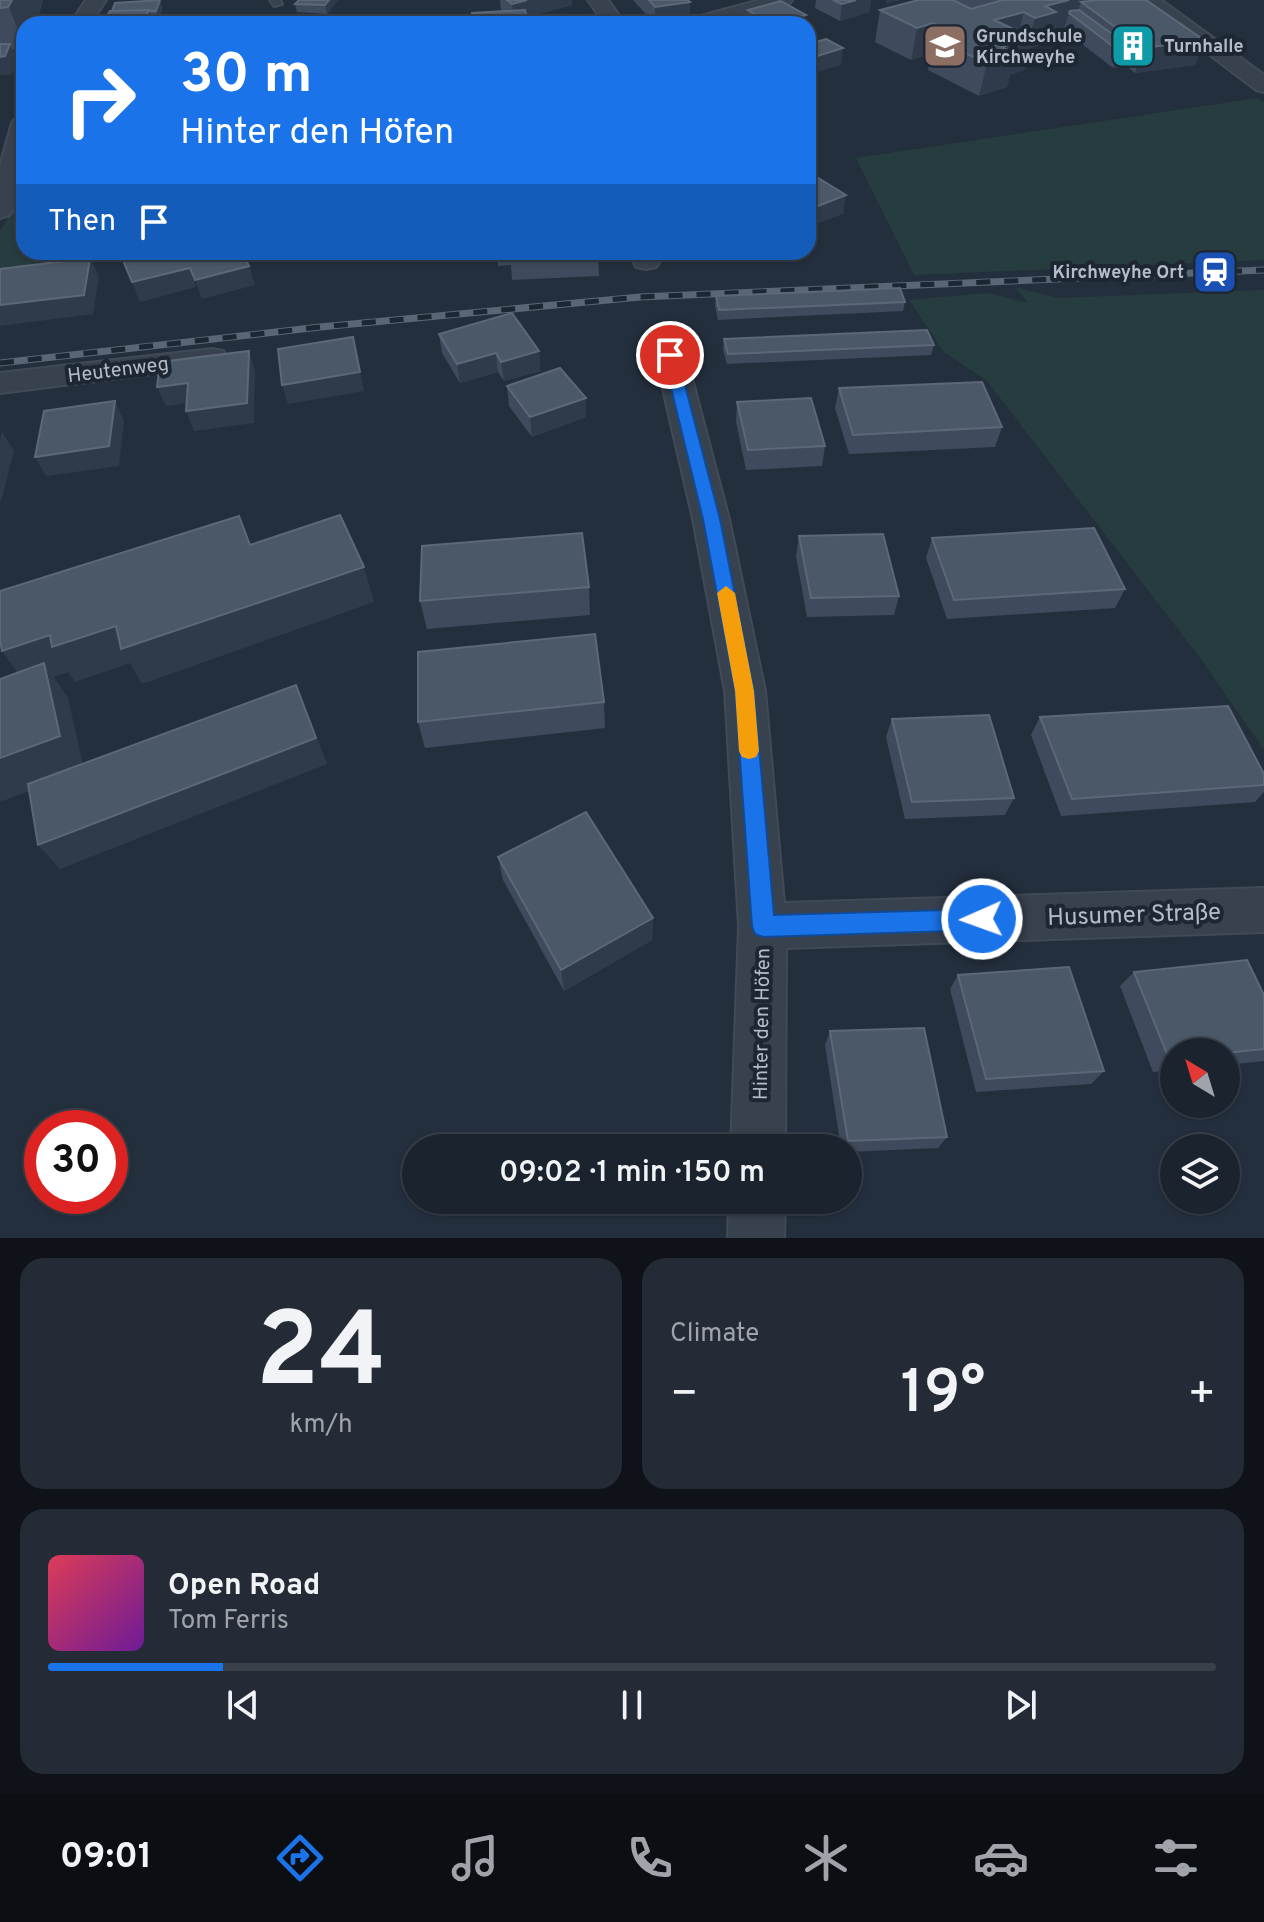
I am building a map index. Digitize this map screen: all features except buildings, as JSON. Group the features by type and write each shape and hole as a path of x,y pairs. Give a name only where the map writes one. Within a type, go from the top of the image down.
{"street":[{"path":"723,16 782,0"},
{"path":"1151,0 1264,85"},
{"path":"0,210 14,132"},
{"name":"Hinter den Höfen","path":"665,333 711,519 745,691 763,926 758,1134"},
{"name":"Heutenweg","path":"0,383 235,355"},
{"name":"Husumer Straße","path":"763,926 1264,910"},
{"path":"756,1238 757,1214"}],"green space":[{"path":"1258,98 1264,103 1264,260 914,275 856,158"},
{"path":"16,204 16,260 110,260 0,279 0,231"},
{"path":"1015,287 1057,298 1264,290 1264,750 1201,659 987,381 944,352 909,300 988,293 1028,303"}],"railway":[{"path":"0,363 320,327 640,297 1264,270"}],"slow traffic":[{"path":"726,593 745,691 749,751"}],"place":[{"name":"Grundschule Kirchweyhe","path":"945,46"},
{"name":"Turnhalle","path":"1133,46"},
{"name":"Kirchweyhe Ort","path":"1215,272"}],"route":[{"path":"670,355 711,519 745,691 763,926 982,919"}]}
